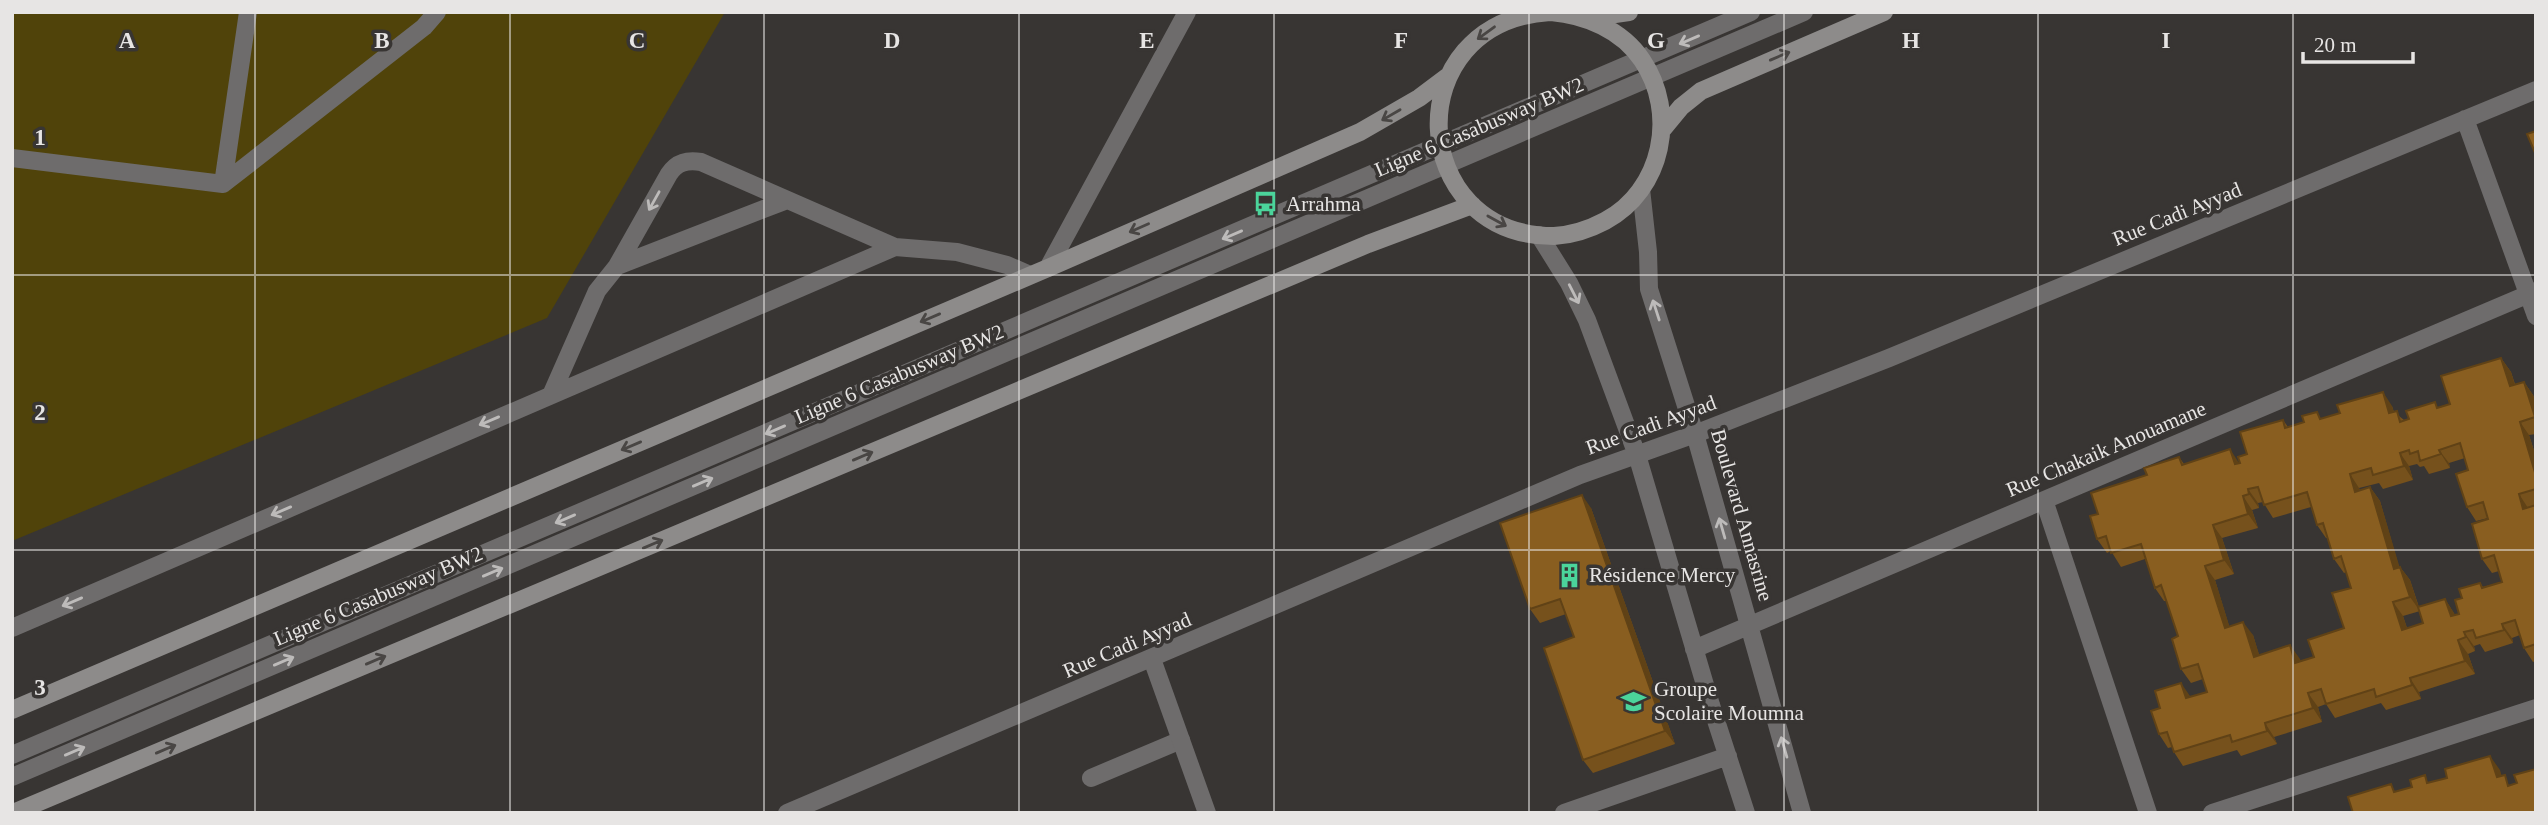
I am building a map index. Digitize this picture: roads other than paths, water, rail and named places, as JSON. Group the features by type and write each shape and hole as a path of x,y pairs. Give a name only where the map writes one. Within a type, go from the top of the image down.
{"main road":[{"path":"12,710 1360,132 1419,99 1447,77 1468,47 1497,25 1541,13 1586,18 1629,12"},
{"path":"1662,130 1681,107 1702,91 1884,12"},
{"path":"1447,77 1437,122 1440,146 1446,166 1457,187 1472,205 1503,226 1539,235 1558,236 1596,226 1614,216 1641,189 1656,161 1662,130 1660,103 1642,60 1618,35 1586,18"},
{"path":"13,813 1355,249 1472,205"}],"street":[{"path":"223,184 248,12"},
{"path":"12,158 223,184 424,27 437,12"},
{"path":"1048,268 1188,12"},
{"name":"Ligne 6 Casabusway BW2","path":"12,755 1751,12"},
{"name":"Ligne 6 Casabusway BW2","path":"12,778 1804,12"},
{"name":"Rue Cadi Ayyad","path":"787,813 1580,475 1695,434 1889,358 2536,90"},
{"path":"2466,120 2532,292 2536,316"},
{"path":"552,393 597,291 617,266 673,167 690,160 701,162 895,247 957,251 995,261 1030,275"},
{"name":"Boulevard Annasrine","path":"1641,189 1649,289 1695,434 1802,813"},
{"path":"617,266 787,200"},
{"path":"1539,235 1569,283 1587,320 1637,455 1746,813"},
{"path":"12,628 895,247"},
{"name":"Rue Chakaik Anouamane","path":"1694,649 2532,292"},
{"path":"2044,500 2148,813"},
{"path":"1152,659 1208,813"},
{"path":"2212,813 2536,708"},
{"path":"1091,778 1181,740"},
{"path":"1564,813 1728,756"}],"place":[{"name":"Arrahma","path":"1266,204"},
{"name":"Résidence Mercy","path":"1569,575"},
{"name":"Groupe Scolaire Moumna","path":"1634,701"}]}
